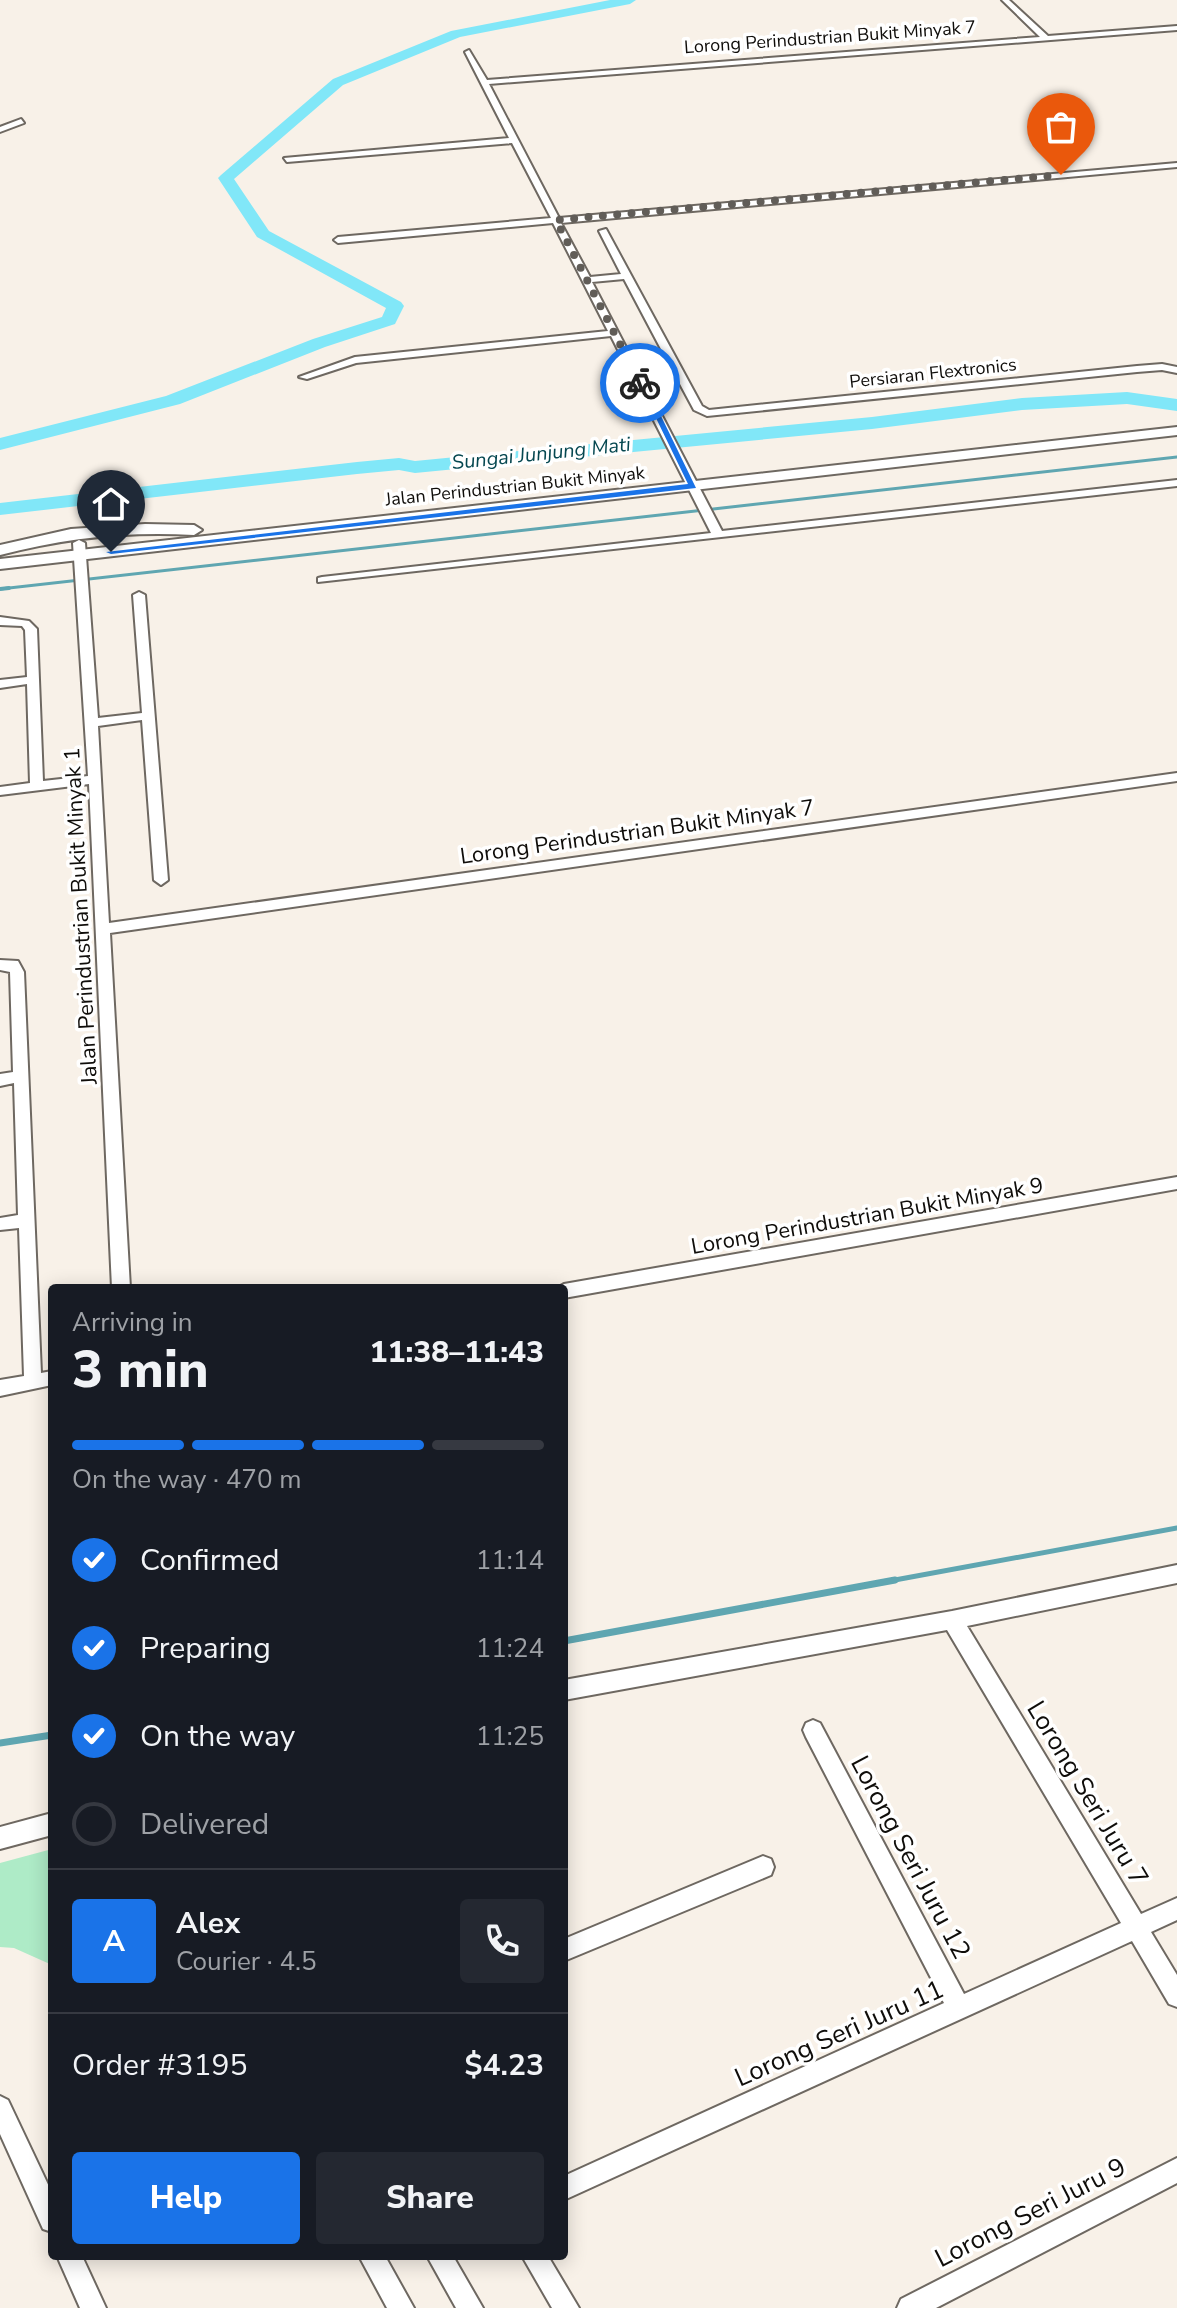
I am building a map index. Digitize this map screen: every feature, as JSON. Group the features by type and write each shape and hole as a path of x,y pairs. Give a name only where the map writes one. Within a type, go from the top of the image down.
{"main road":[{"name":"Jalan Perindustrian Bukit Minyak","path":"0,564 194,530 690,480 1160,422 1176,427"},
{"name":"Jalan Perindustrian Bukit Minyak","path":"0,551 80,549 1176,427"},
{"path":"0,551 30,540 136,528 194,530"}],"street":[{"path":"1005,0 1046,38"},
{"name":"Lorong Perindustrian Bukit Minyak 7","path":"485,82 1177,28"},
{"path":"469,52 718,535"},
{"path":"0,130 21,121"},
{"path":"287,160 513,140"},
{"path":"338,240 1177,165"},
{"name":"Persiaran Flextronics","path":"603,231 702,410 1162,367 1177,370"},
{"path":"588,280 627,276"},
{"path":"304,377 355,360 614,333"},
{"path":"628,358 668,353"},
{"path":"322,580 1177,483"},
{"name":"Jalan Perindustrian Bukit Minyak 1","path":"80,549 104,929 121,1284"},
{"path":"139,595 161,880"},
{"path":"0,621 25,623 31,629 37,787"},
{"path":"0,684 33,680"},
{"path":"92,723 147,716"},
{"name":"Lorong Perindustrian Bukit Minyak 7","path":"104,929 1177,777"},
{"path":"0,791 94,779"},
{"path":"7,965 17,972 33,1382"},
{"path":"0,1080 19,1077"},
{"name":"Lorong Perindustrian Bukit Minyak 9","path":"568,1290 1177,1183"},
{"path":"0,1224 26,1220"},
{"path":"0,1388 48,1379"},
{"path":"568,1689 952,1620 1177,1574"},
{"name":"Lorong Seri Juru 7","path":"952,1620 1177,1996"},
{"name":"Lorong Seri Juru 12","path":"813,1730 959,2009"},
{"path":"0,1838 48,1825"},
{"path":"568,1948 763,1867"},
{"name":"Lorong Seri Juru 11","path":"568,2186 1177,1909"},
{"path":"0,2108 48,2211"},
{"name":"Lorong Seri Juru 9","path":"910,2308 1177,2170"},
{"path":"71,2260 93,2308"},
{"path":"373,2260 401,2308"},
{"path":"441,2260 470,2308"},
{"path":"536,2260 566,2308"}],"green space":[{"path":"48,1850 48,1963 14,1948 0,1947 0,1863"}],"waterway":[{"path":"0,444 173,400 319,343 389,320 395,306 263,234 226,178 338,82 456,34 630,0"},
{"name":"Sungai Junjung Mati","path":"0,509 357,468 399,464 415,467 872,423 1022,404 1127,398 1177,405"},
{"name":"Sungai Junjung Mati","path":"1173,404 1177,401"},
{"path":"9,588 0,589 1177,457"},
{"path":"884,1582 1177,1528"},
{"path":"568,1640 895,1580"},
{"path":"0,1743 48,1736"}],"way so far":[{"path":"640,383 556,220 1061,175"}],"route":[{"path":"111,552 693,486 640,383"}]}
